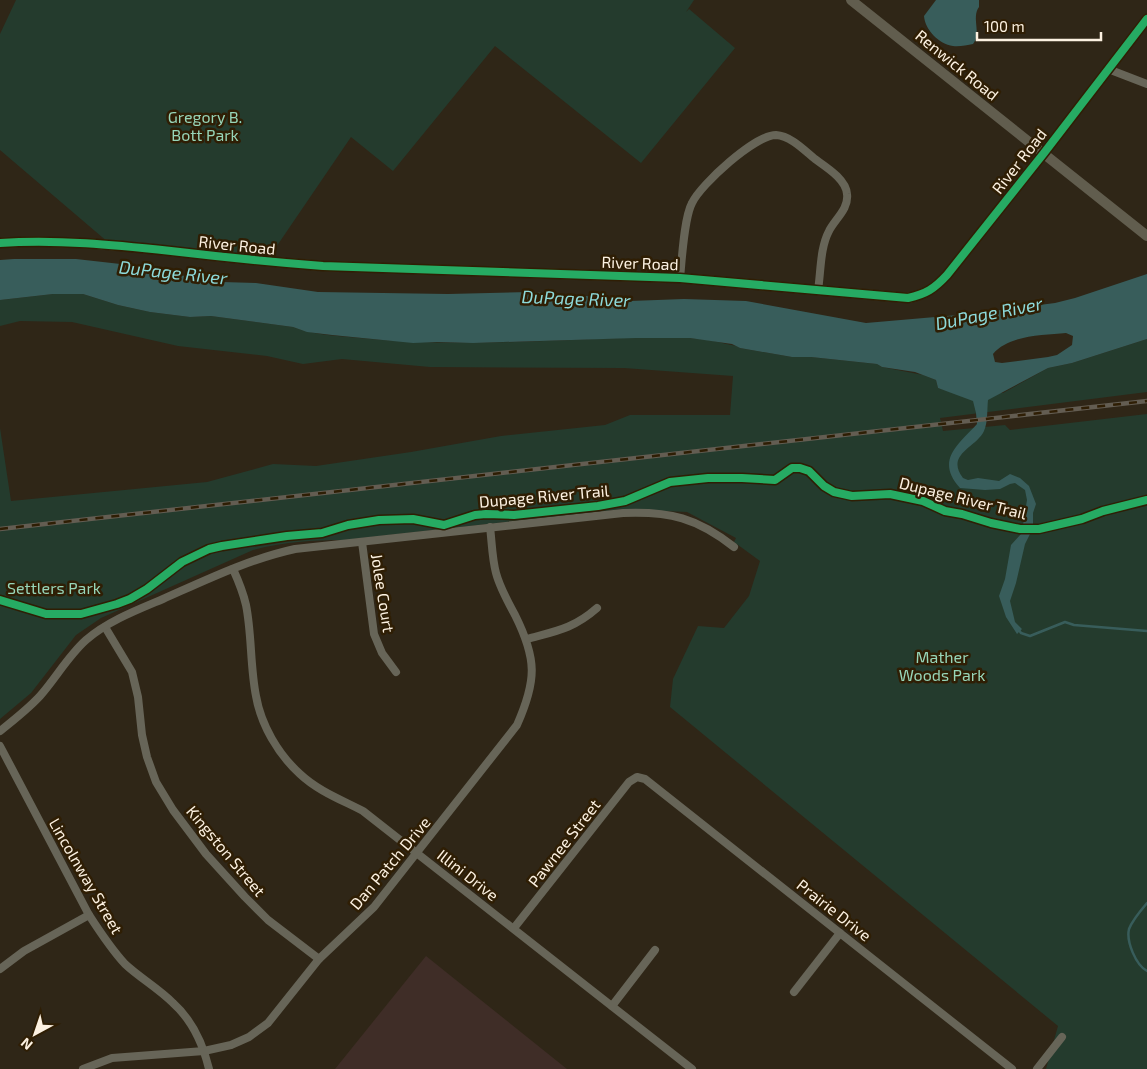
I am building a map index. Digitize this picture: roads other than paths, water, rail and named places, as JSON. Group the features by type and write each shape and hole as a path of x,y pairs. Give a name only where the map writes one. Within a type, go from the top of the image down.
{"street":[{"name":"Renwick Road","path":"851,0 1147,236"},
{"name":"River Road","path":"0,243 107,244 267,262 323,266 680,278 908,298 923,295 947,275 1147,19"},
{"path":"1108,69 1147,84"},
{"path":"680,278 692,203 702,188 750,145 763,138 776,135 788,138 820,163 844,184 848,195 846,205 830,228 825,240 818,290"},
{"path":"0,731 20,716 40,696 86,640 105,627 121,617 267,555 295,549 646,512 688,520 713,531 734,546"},
{"name":"Dan Patch Drive","path":"83,1069 112,1058 204,1051 232,1045 249,1038 268,1023 318,959 374,906 517,725 526,705 532,679 532,664 527,639 496,574 490,528"},
{"name":"Jolee Court","path":"362,542 374,634 382,653 396,672"},
{"name":"Illini Drive","path":"233,569 246,605 255,695 260,714 283,756 316,787 363,811 692,1069"},
{"path":"527,639 567,628 584,620 597,608"},
{"name":"Kingston Street","path":"105,627 132,672 138,697 142,734 147,757 156,782 173,810 206,854 245,897 268,920 318,959"},
{"name":"Lincolnway Street","path":"0,746 89,915 105,940 125,964 186,1016 204,1051 209,1069"},
{"name":"Pawnee Street","path":"514,928 629,782 637,777"},
{"name":"Prairie Drive","path":"637,777 645,778 1012,1069"},
{"path":"0,969 24,951 89,915"},
{"path":"794,992 840,933"},
{"path":"612,1006 655,950"},
{"path":"1038,1069 1062,1038"}],"water":[{"path":"936,0 979,0 976,16 977,35 973,44 948,45 934,36 927,26 924,16"},
{"name":"DuPage River","path":"76,259 156,268 195,279 256,283 318,292 448,294 530,292 605,299 621,298 630,301 684,299 746,301 866,323 970,314 1055,303 1147,274 1147,339 1072,363 1048,368 988,400 987,420 984,431 960,457 958,470 963,478 968,480 978,478 999,481 1010,474 1020,478 1029,486 1036,504 1033,513 1033,525 1025,544 1010,601 1015,622 1022,629 1017,634 1006,617 999,596 1005,579 1011,545 1021,534 1027,500 1025,490 1015,483 1000,489 960,488 949,469 949,461 957,446 977,424 973,401 938,388 936,380 915,372 882,367 877,364 811,357 792,357 740,348 732,344 690,338 413,343 307,332 293,327 211,316 190,317 150,312 118,305 83,294 53,294 0,300 0,260","holes":["1066,333 1073,336 1072,345 1057,355 1002,363 995,362 993,354 1008,343 1027,337"]}],"waterway":[{"path":"1019,630 1021,633 1030,636 1065,622 1074,625 1147,631"},
{"path":"1147,903 1132,923 1128,934 1130,946 1136,959 1147,971"}],"railway":[{"path":"0,529 1147,401"}],"park label":[{"name":"Gregory B. Bott Park","path":"205,126"},
{"name":"Settlers Park","path":"54,588"},
{"name":"Mather Woods Park","path":"942,666"}]}
